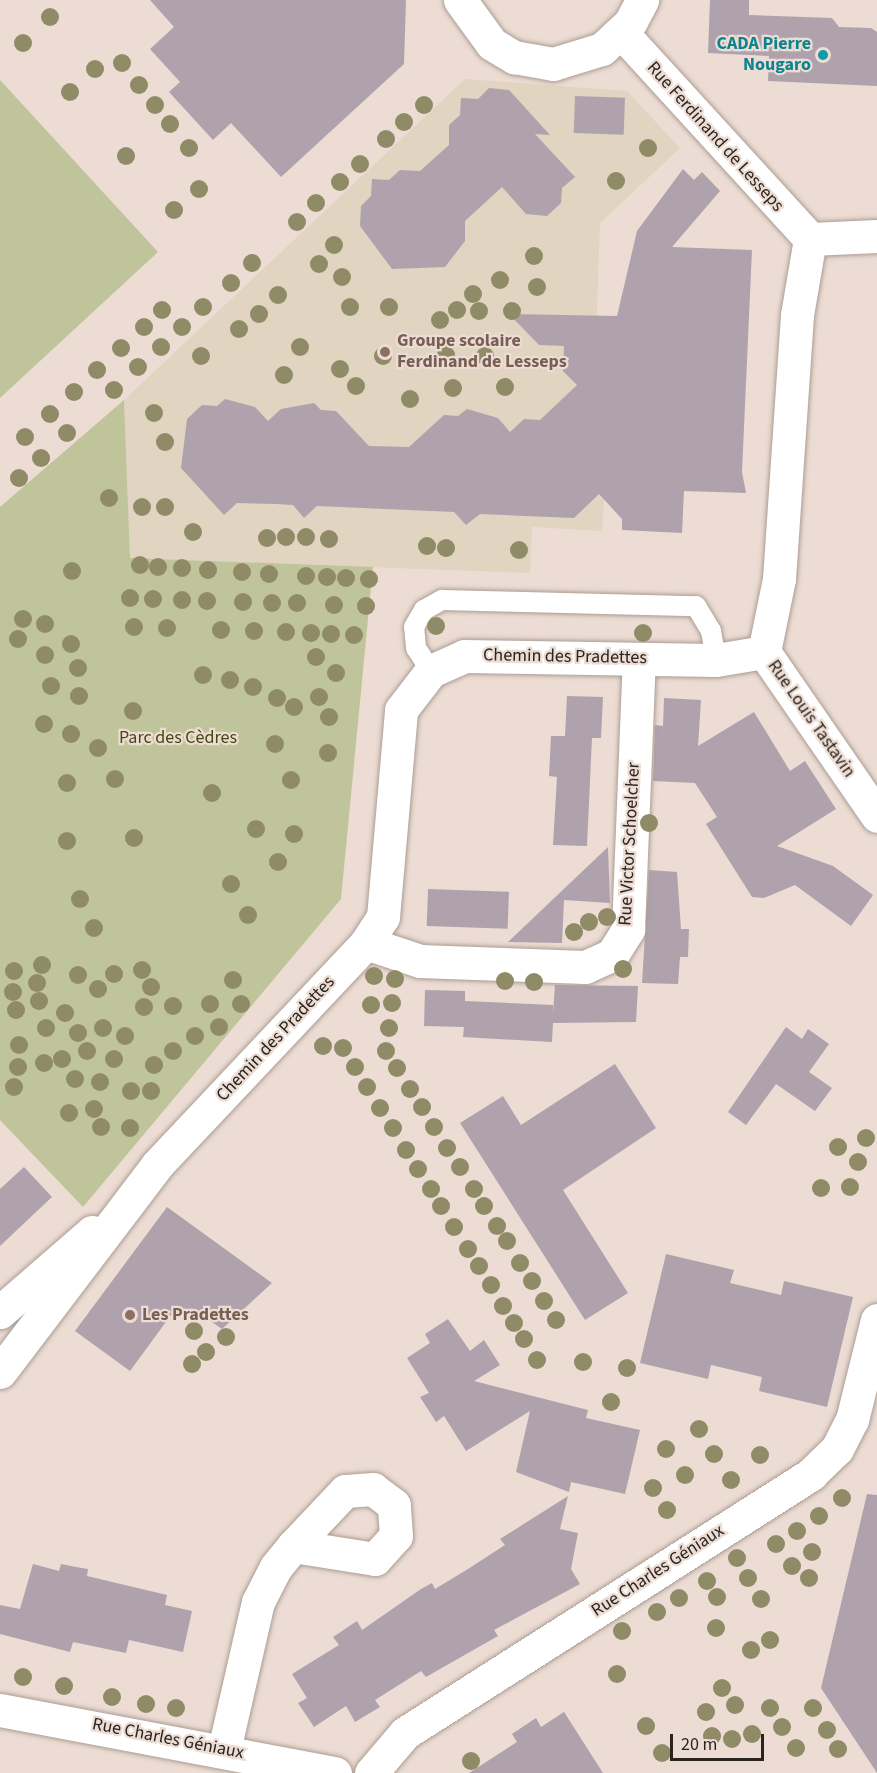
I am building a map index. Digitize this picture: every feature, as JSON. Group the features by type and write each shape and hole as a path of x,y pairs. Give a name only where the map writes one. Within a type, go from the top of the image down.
{"street":[{"path":"460,0 492,44 533,63 578,60 622,33 642,0"},
{"name":"Rue Ferdinand de Lesseps","path":"622,33 810,239"},
{"path":"764,652 779,579 797,315 810,239 877,236"},
{"name":"Chemin des Pradettes","path":"0,1372 120,1212 366,943 383,917 390,884 401,710 430,671 464,656 716,660 764,652"},
{"name":"Rue Louis Tastavin","path":"764,652 877,816"},
{"name":"Rue Victor Schoelcher","path":"366,943 420,961 585,966 612,955 627,929 639,659"},
{"name":"Chemin des Pradettes","path":"0,1312 120,1212"},
{"name":"Rue Charles Géniaux","path":"371,1773 405,1733 811,1474 837,1449 852,1420 877,1320"},
{"path":"224,1750 258,1602 293,1546"},
{"name":"Rue Charles Géniaux","path":"0,1710 224,1750 335,1773"}],"lane":[{"path":"430,671 416,648 414,627 424,610 442,600 696,606 711,631 716,660"}],"shaded area":[{"name":"Groupe scolaire Ferdinand de Lesseps","path":"465,79 627,91 680,148 600,223 593,417 605,485 602,531 532,527 530,573 130,558 124,400"}],"green space":[{"path":"0,80 158,252 0,398"},
{"name":"Parc des Cèdres","path":"124,400 130,558 373,567 341,899 83,1207 0,1120 0,507"}],"building":[{"path":"150,0 406,0 404,64 281,177 231,123 213,140 169,92 180,82 150,49 174,27"},
{"path":"710,0 749,0 749,15 832,18 839,27 871,28 877,32 877,86 768,81 769,56 708,53"},
{"path":"489,88 509,90 550,135 535,134 575,177 562,188 561,203 547,216 526,214 502,187 465,221 465,241 445,267 392,269 360,226 361,206 371,196 372,179 389,180 400,170 420,171 449,145 449,125 460,115 461,98 478,99"},
{"path":"575,96 625,98 624,135 574,133"},
{"path":"683,169 694,180 702,172 720,191 672,247 752,250 742,472 746,493 684,491 682,533 622,530 622,519 599,494 574,518 480,514 466,525 454,512 317,506 304,518 293,505 276,504 237,503 224,515 181,468 187,419 202,405 217,406 225,399 255,407 268,421 281,409 314,403 321,410 336,411 369,446 409,447 444,415 458,416 467,409 498,418 510,432 524,419 540,420 577,385 563,371 564,346 539,345 509,314 617,316 637,231"},
{"path":"567,696 603,697 601,738 592,738 587,846 553,845 557,777 549,776 551,736 565,736"},
{"path":"664,698 701,700 698,746 754,712 790,771 805,761 836,809 777,846 833,866 873,895 851,926 795,885 764,898 752,897 706,824 717,817 695,783 653,781 655,725 663,726"},
{"path":"608,847 610,903 564,900 562,943 508,942"},
{"path":"649,870 677,872 681,929 689,929 688,957 680,957 678,984 642,983"},
{"path":"428,889 509,892 508,929 427,926"},
{"path":"555,985 638,986 636,1022 553,1023 552,1042 463,1037 464,1027 424,1026 425,990 465,991 465,1001 553,1005 553,1013"},
{"path":"786,1027 802,1039 808,1029 829,1044 809,1072 832,1088 815,1111 776,1084 746,1125 728,1112"},
{"path":"615,1064 656,1128 563,1190 628,1293 585,1320 460,1123 503,1096 521,1125"},
{"path":"24,1167 52,1197 0,1246 0,1189"},
{"path":"167,1207 272,1283 222,1329 196,1311 171,1315 130,1371 75,1331"},
{"path":"666,1254 734,1270 730,1283 781,1295 784,1281 853,1297 827,1407 759,1391 762,1377 711,1365 708,1379 640,1363"},
{"path":"448,1319 470,1351 484,1340 500,1365 474,1381 588,1410 586,1418 640,1430 625,1494 571,1482 569,1492 516,1472 530,1411 466,1451 444,1416 436,1422 420,1397 429,1393 407,1358 430,1343 425,1334"},
{"path":"867,1494 877,1495 877,1773 821,1688"},
{"path":"568,1496 560,1529 578,1533 571,1569 580,1584 494,1630 498,1636 426,1677 421,1671 375,1700 380,1707 355,1722 346,1706 314,1727 298,1703 307,1698 292,1674 339,1645 333,1637 357,1621 362,1630 421,1589 432,1583 435,1589 505,1545 500,1539"},
{"path":"33,1564 59,1571 61,1564 88,1569 87,1576 167,1595 165,1605 192,1611 183,1652 129,1640 126,1653 73,1642 70,1652 0,1634 0,1605 20,1609"},
{"path":"564,1712 603,1773 469,1773 517,1742 512,1734 536,1718 541,1727"}],"place":[{"name":"CADA Pierre Nougaro","path":"823,55"},
{"name":"Groupe scolaire Ferdinand de Lesseps","path":"385,352"},
{"name":"Les Pradettes","path":"130,1315"}]}
